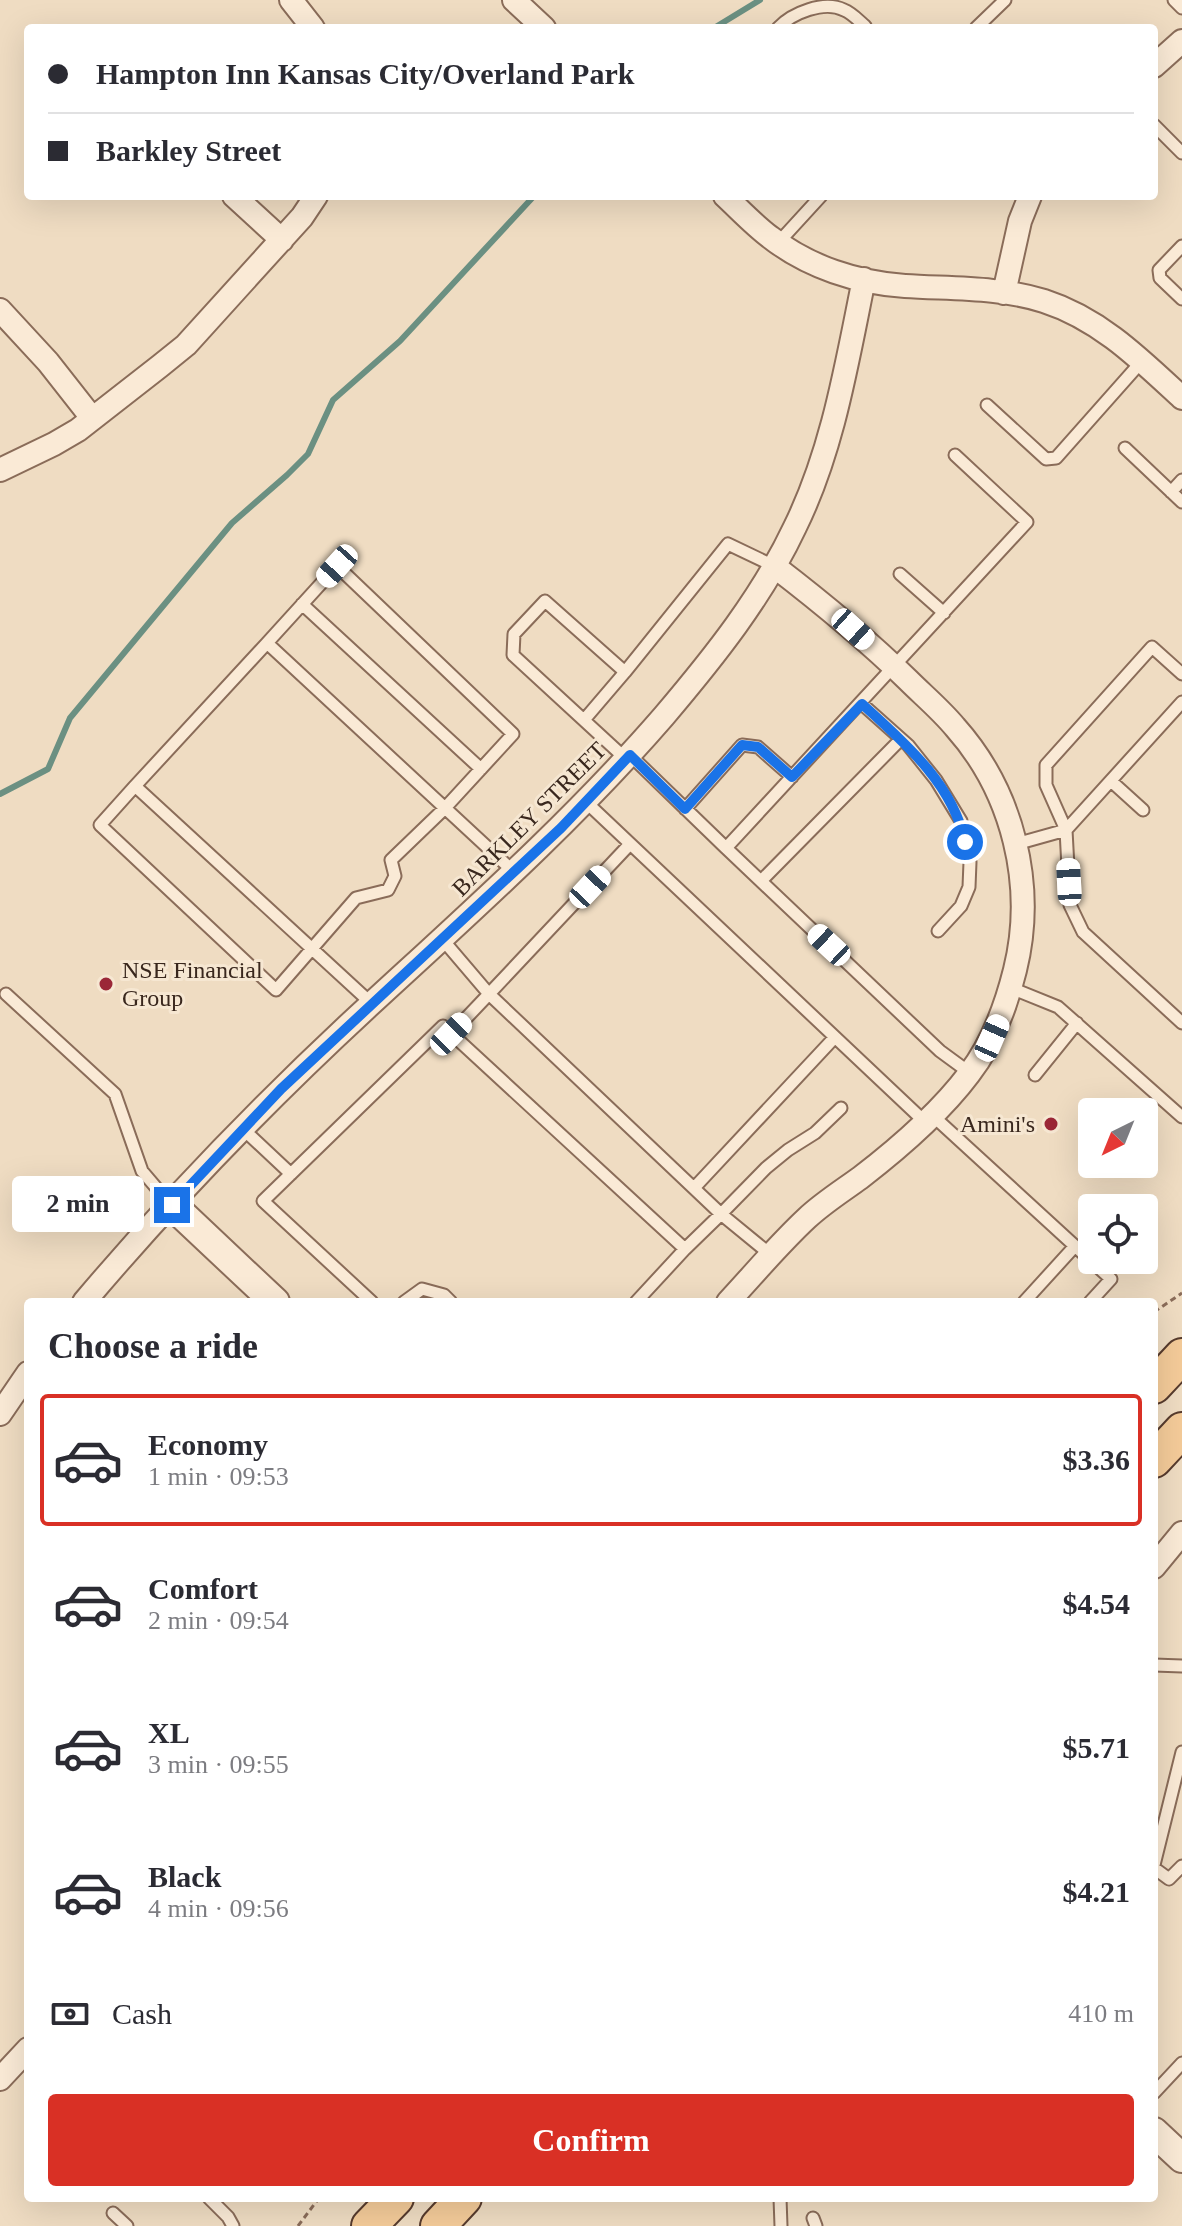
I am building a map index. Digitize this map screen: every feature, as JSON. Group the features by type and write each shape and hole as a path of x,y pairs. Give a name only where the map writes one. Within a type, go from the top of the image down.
{"main road":[{"path":"1158,1382 1182,1356"},
{"path":"1158,1456 1182,1430"},
{"path":"369,2226 392,2202"},
{"path":"438,2226 460,2202"}],"street":[{"path":"291,0 310,24"},
{"path":"514,0 540,24"},
{"path":"1158,62 1182,41"},
{"path":"238,200 282,240"},
{"path":"1,468 54,444 186,345 282,240 313,200"},
{"path":"730,200 778,243 814,264 846,276 903,286 1004,293 1042,300 1081,316 1125,345 1182,398"},
{"path":"1004,293 1020,221 1028,200"},
{"name":"BARKLEY STREET","path":"88,1298 243,1129 371,1003 443,940 586,802 707,665 739,623 797,524 824,450 844,377 864,279"},
{"path":"0,310 48,362 92,418"},
{"path":"732,1298 807,1218 901,1145 970,1073 992,1038 1011,988 1024,922 1016,844 1000,797 980,759 955,727 895,668 831,609 774,566"},
{"path":"172,1205 271,1298"},
{"path":"0,1414 24,1379"},
{"path":"1158,1562 1182,1533"},
{"path":"0,2079 24,2053"},
{"path":"1158,2136 1182,2158"}],"lane":[{"path":"980,24 1005,0"},
{"path":"1174,0 1182,8"},
{"path":"783,24 792,16 815,8 832,7 842,8 862,24"},
{"path":"1158,129 1182,153"},
{"path":"778,243 817,200"},
{"path":"1182,246 1159,270 1160,278 1182,299"},
{"path":"987,405 1046,459 1056,458 1142,361"},
{"path":"1125,448 1182,502"},
{"path":"726,848 1027,522 955,455"},
{"path":"1171,492 1182,480"},
{"path":"584,720 728,544 774,566"},
{"path":"337,566 513,734 445,808 391,860 395,876 388,890 356,898 276,990 100,825 302,604 337,566"},
{"path":"900,574 944,613"},
{"path":"625,672 545,601 514,634 513,655 685,809 940,1051 970,1073"},
{"path":"302,604 481,769"},
{"path":"267,643 514,873"},
{"path":"1182,674 1152,647 1046,765 1046,785 1066,830 1070,905 1083,932 1182,1023"},
{"path":"1016,844 1066,830 1182,702"},
{"path":"862,704 901,739 936,780 961,821 970,862 969,887 961,906 938,931"},
{"path":"761,881 901,739"},
{"path":"685,809 742,745 758,747 792,777"},
{"path":"1111,781 1143,810"},
{"path":"135,786 371,1003"},
{"path":"586,802 835,1037 1111,1279 1094,1298"},
{"path":"451,1034 630,844"},
{"path":"443,940 489,994 721,1214 771,1255"},
{"path":"1011,988 1058,1007 1182,1117"},
{"path":"6,994 115,1094 142,1171 172,1205"},
{"path":"1035,1075 1077,1023"},
{"path":"368,1298 263,1201 443,1026 685,1249"},
{"path":"694,1188 835,1037"},
{"path":"640,1298 766,1168 815,1133 841,1108"},
{"path":"243,1129 291,1174"},
{"path":"1028,1298 1075,1246"},
{"path":"410,1298 422,1289 447,1298"},
{"path":"1158,1665 1182,1668"},
{"path":"1158,1850 1182,1752"},
{"path":"1158,1869 1169,1879 1182,1866"},
{"path":"1158,2089 1182,2063"},
{"path":"213,2202 233,2226"},
{"path":"780,2202 781,2226"},
{"path":"113,2213 127,2226"}],"path":[{"path":"1158,1309 1182,1293"},
{"path":"298,2226 316,2202"}],"waterway":[{"path":"721,24 760,0"},
{"path":"0,794 48,769 70,718 232,523 308,454 333,400 400,341 530,200"}],"place":[{"name":"NSE Financial Group","path":"106,984"},
{"name":"Amini's","path":"1051,1124"}],"route":[{"path":"172,1205 281,1089 561,828 630,755 685,809 742,745 758,747 792,777 862,704 908,745 936,780 961,821 965,842"}]}
